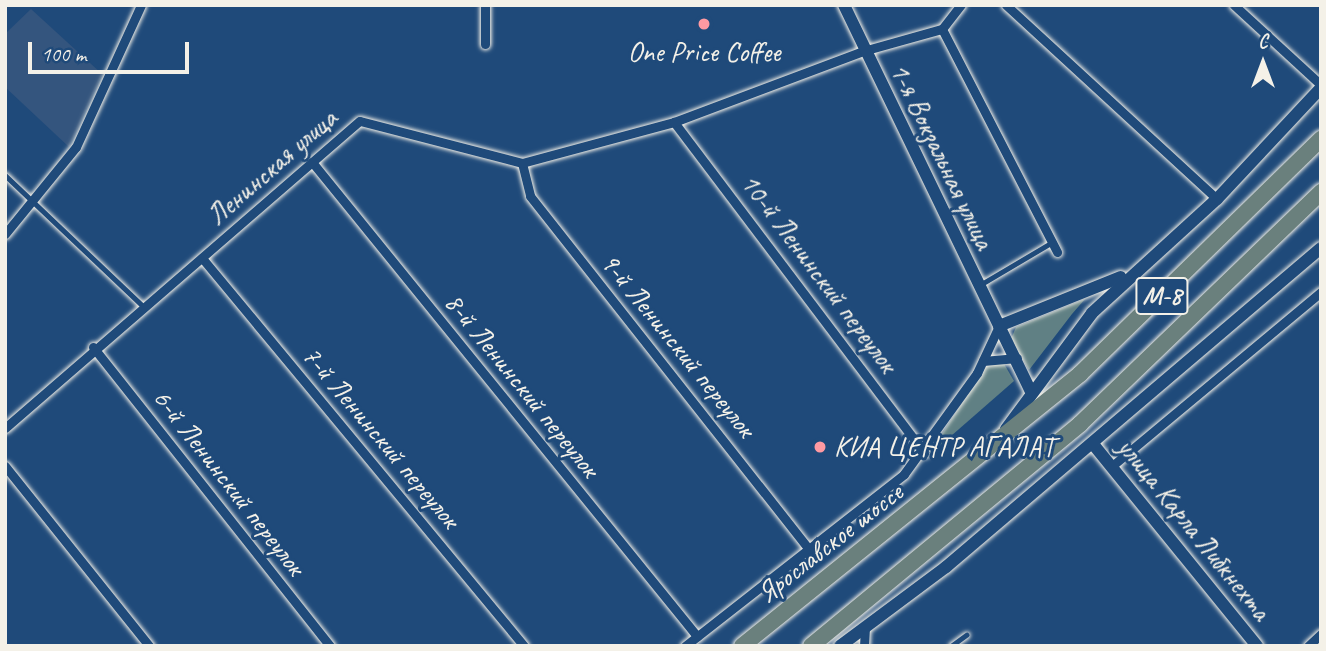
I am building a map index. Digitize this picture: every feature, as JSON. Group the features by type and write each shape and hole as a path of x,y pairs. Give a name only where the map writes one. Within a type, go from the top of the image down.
{"highway":[{"name":"Ярославское шоссе","path":"743,646 1080,374 1321,139"},
{"name":"М-8","path":"811,646 1080,424 1321,192"}],"street":[{"path":"5,234 34,203 76,147 141,5"},
{"path":"485,5 485,44"},
{"name":"1-я Вокзальная улица","path":"844,5 863,51 1031,391"},
{"path":"522,163 674,122 863,51 942,29 961,5"},
{"path":"1006,5 1217,199"},
{"path":"995,445 1058,351 1136,268 1217,199 1321,87 1234,5"},
{"path":"942,29 1057,252"},
{"name":"Ленинская улица","path":"5,428 93,347 202,258 360,121 371,120 522,163"},
{"name":"10-й Ленинский переулок","path":"674,122 924,453"},
{"name":"8-й Ленинский переулок","path":"312,162 697,636"},
{"name":"9-й Ленинский переулок","path":"522,163 530,196 810,551"},
{"path":"840,646 1093,444 1321,247"},
{"name":"7-й Ленинский переулок","path":"202,258 524,646"},
{"path":"685,646 810,551 924,453 983,360 999,326 1091,294 1136,268"},
{"path":"1112,466 1321,292"},
{"name":"6-й Ленинский переулок","path":"93,347 330,646"},
{"path":"983,360 1017,358"},
{"name":"улица Карла Либкнехта","path":"1093,444 1257,646"},
{"path":"5,466 149,646"},
{"path":"864,646 865,627"},
{"path":"1308,646 1321,634"}],"lane":[{"path":"5,175 142,305"},
{"path":"978,287 1052,243"},
{"path":"951,646 966,635"}],"shaded area":[{"path":"31,9 102,74 69,147 5,87 5,34"}],"green space":[{"path":"1085,299 1029,370 1011,339 1016,327"},
{"path":"1003,362 1014,381 927,457 986,366"}],"place":[{"name":"One Price Coffee","path":"704,24"},
{"name":"КИА ЦЕНТР АГАЛАТ","path":"820,447"}]}
